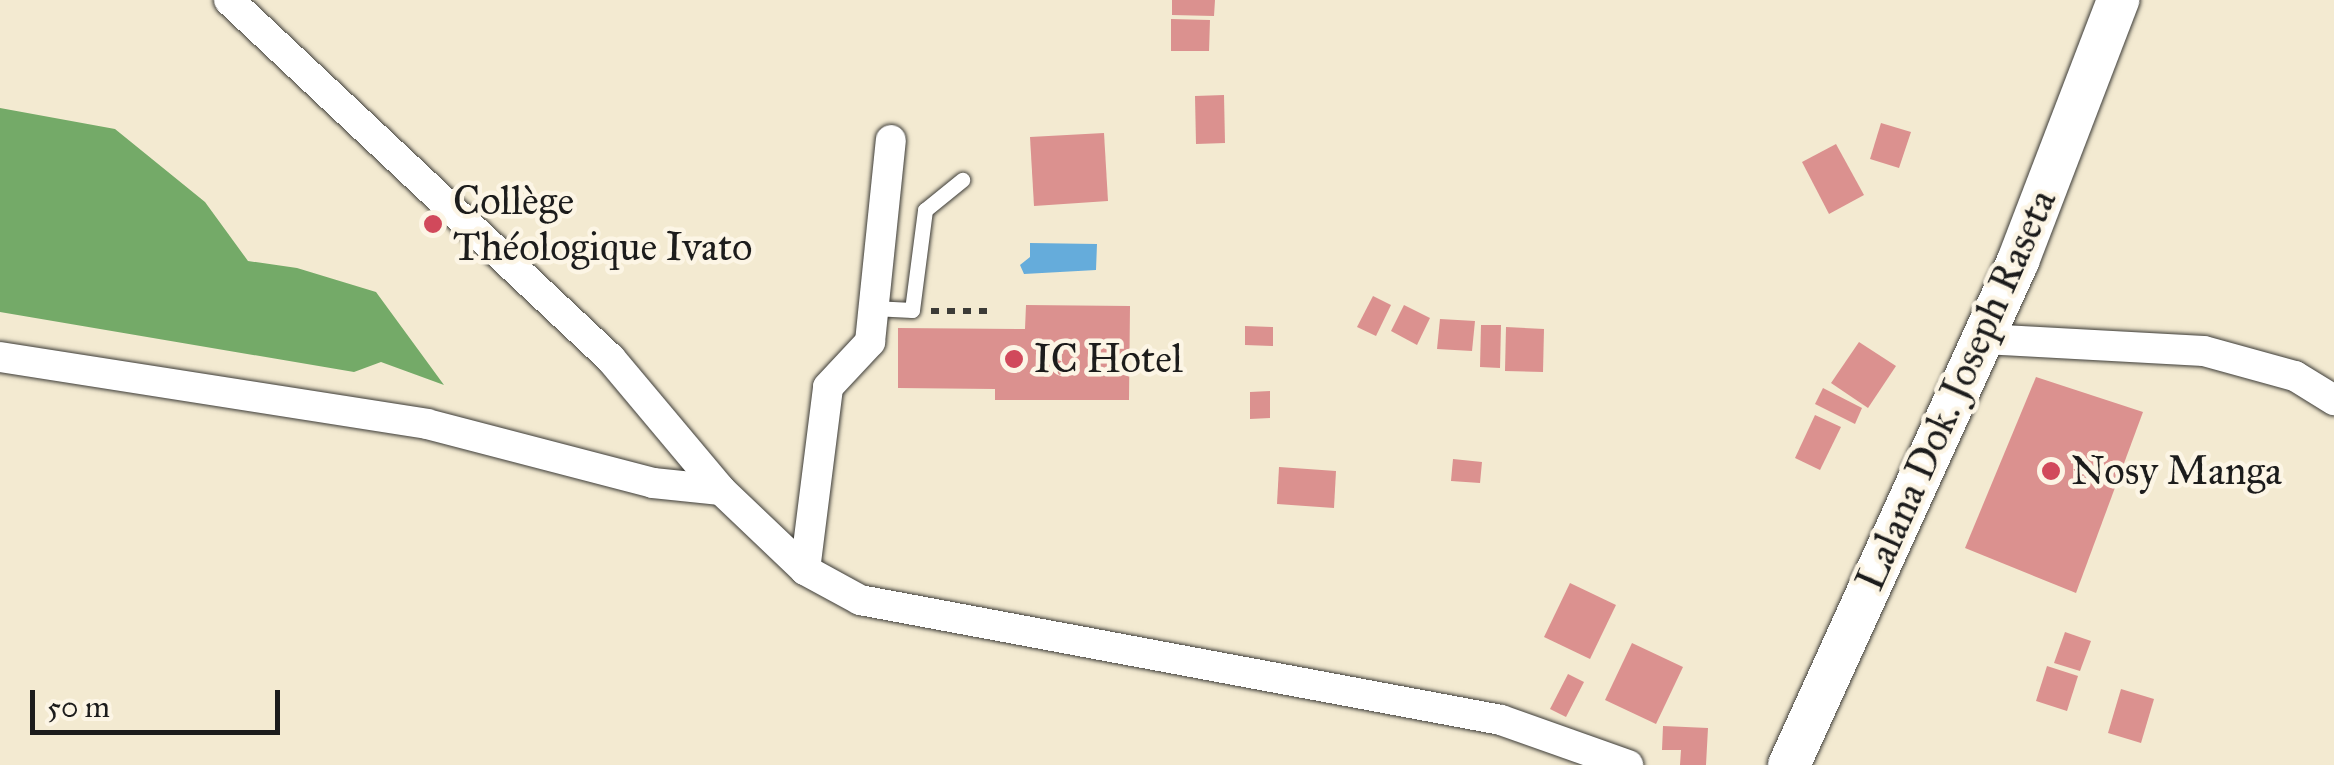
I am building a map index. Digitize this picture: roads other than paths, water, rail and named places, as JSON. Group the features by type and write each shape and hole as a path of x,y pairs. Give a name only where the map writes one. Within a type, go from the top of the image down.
{"main road":[{"name":"Lalana Dok. Joseph Raseta","path":"1789,765 1984,338 2117,6"}],"street":[{"path":"229,0 611,358 720,490 804,570 878,604 1501,720 1628,765"},
{"path":"804,570 828,387 870,342 891,140"},
{"path":"1984,338 2204,351 2295,376 2334,400"},
{"path":"0,357 427,424 653,483 720,490"}],"lane":[{"path":"873,308 912,310 924,210 962,180"}],"water":[{"path":"1030,243 1097,244 1096,270 1024,274 1020,265 1030,257"}],"place":[{"name":"Collège Théologique Ivato","path":"433,224"},
{"name":"IC Hotel","path":"1014,359"},
{"name":"Nosy Manga","path":"2051,471"}]}
